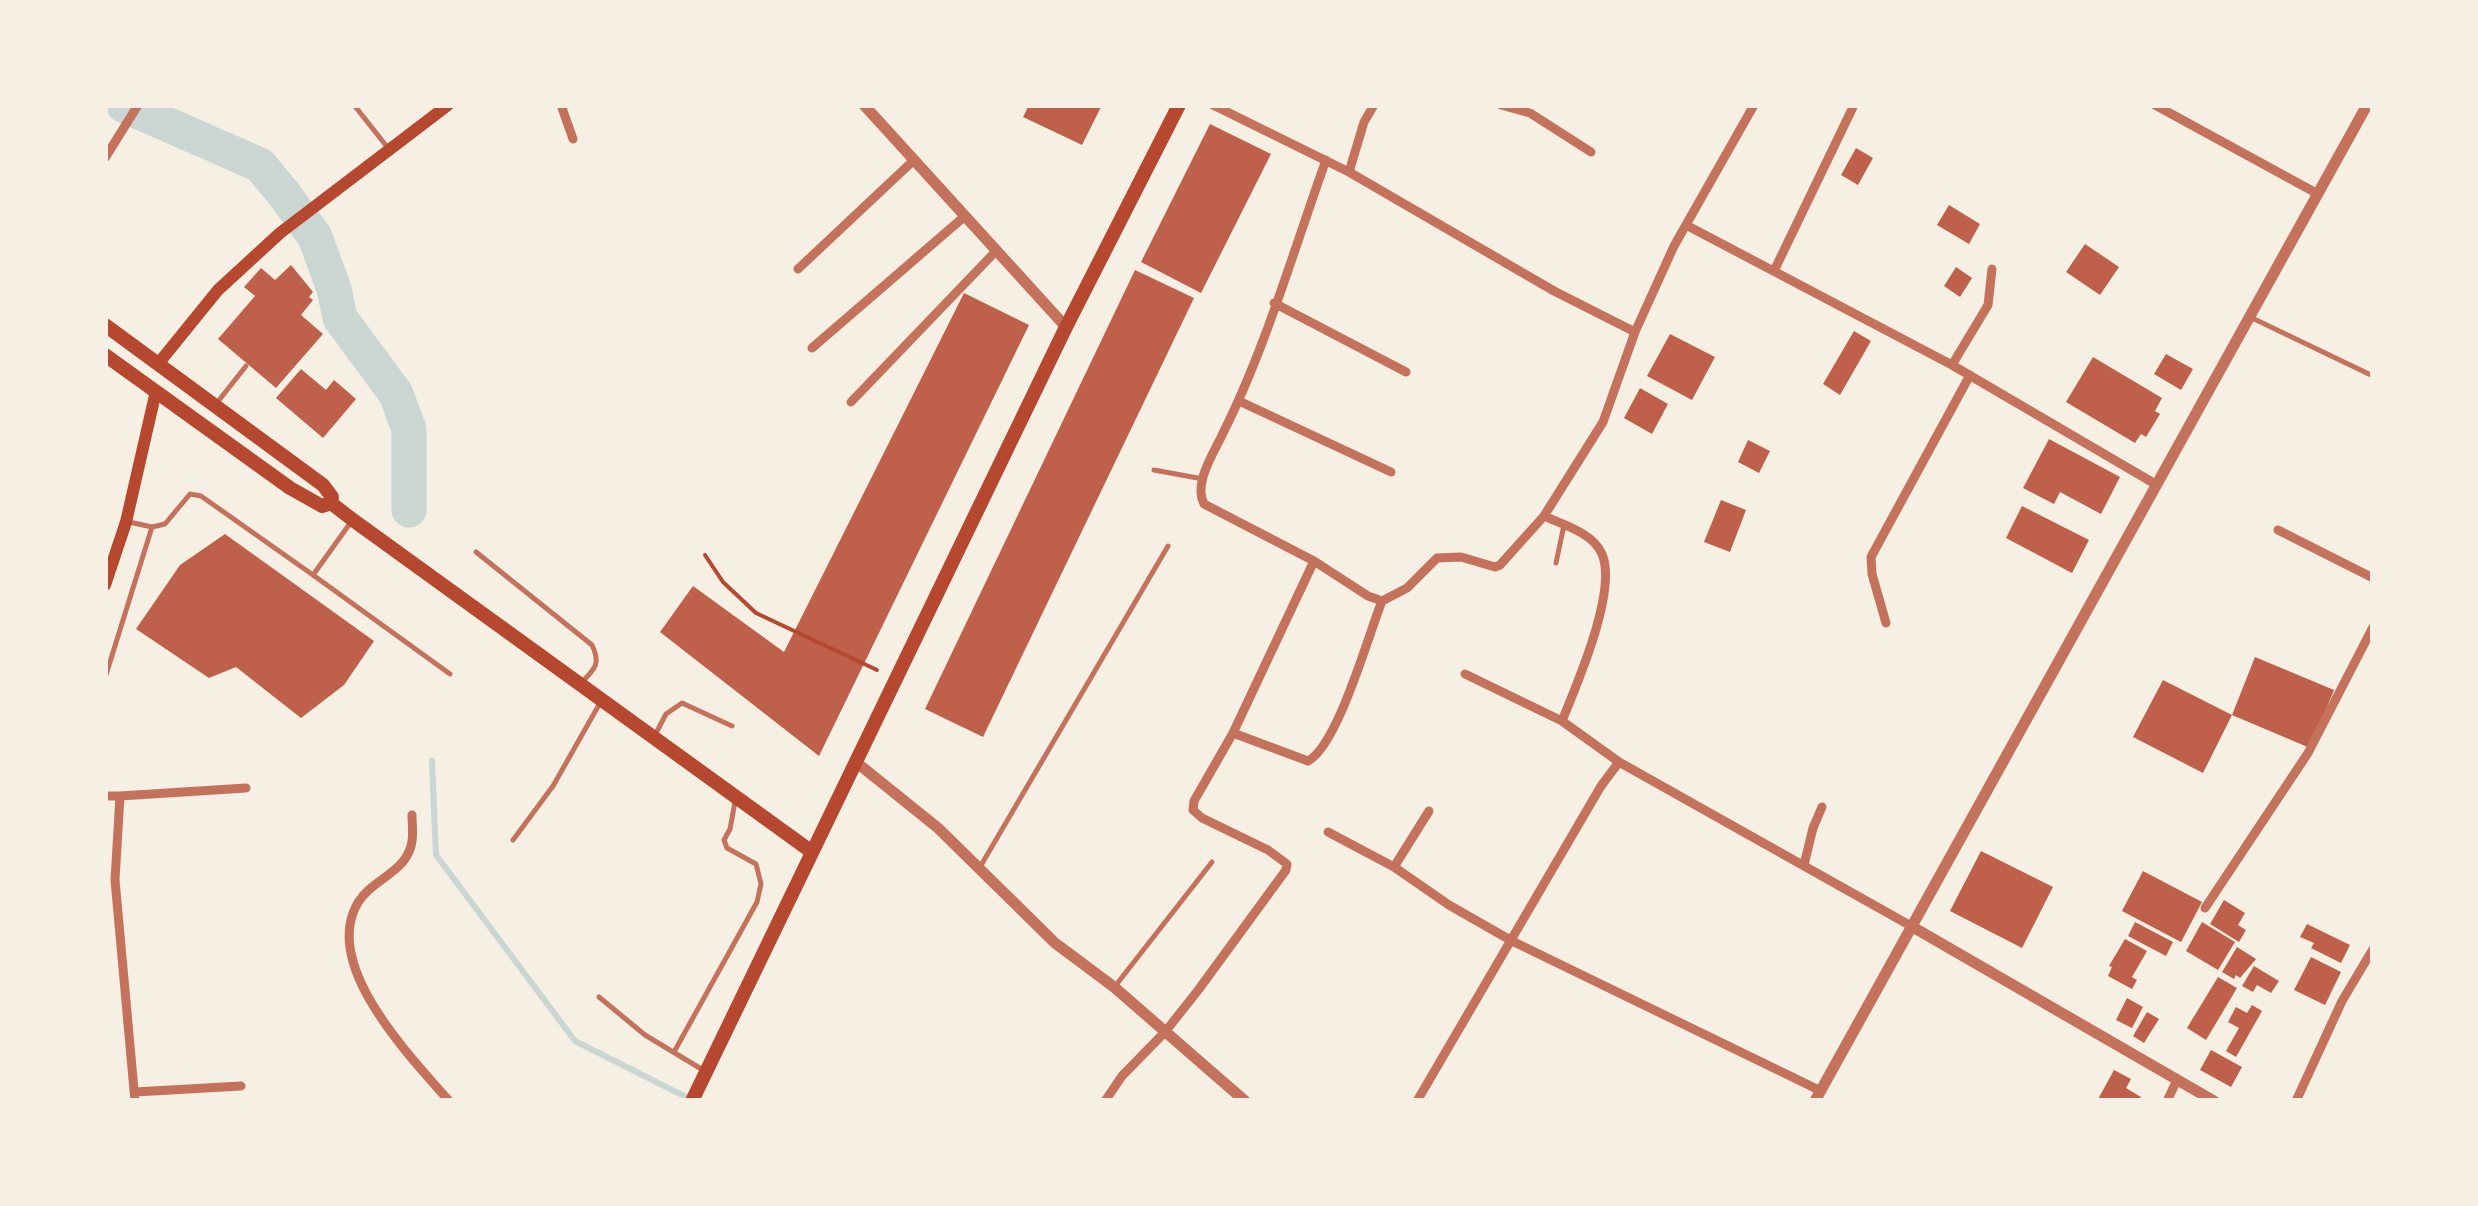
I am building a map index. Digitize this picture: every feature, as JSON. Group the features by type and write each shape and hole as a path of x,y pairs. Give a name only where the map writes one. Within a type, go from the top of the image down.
{"main road":[{"path":"158,364 218,290 280,233 448,105"},
{"path":"692,1101 1066,327 1178,105"},
{"path":"105,326 323,486 330,492 331,503 353,520 652,740 812,852"},
{"path":"105,355 290,488 322,506 331,503"},
{"path":"105,585 126,522 156,390"}],"street":[{"path":"105,158 138,105"},
{"path":"560,105 572,139"},
{"path":"864,105 1066,327"},
{"path":"1213,105 1349,172 1554,291 1635,332"},
{"path":"1349,172 1364,122 1374,105"},
{"path":"1501,105 1530,113 1591,152"},
{"path":"1233,733 1308,762 1318,756 1334,730 1382,601 1407,588 1437,558 1460,556 1495,567 1500,565 1544,516 1603,422 1635,332 1686,225 1754,105"},
{"path":"1774,271 1854,105"},
{"path":"2155,105 2318,194"},
{"path":"1328,832 1394,867 1512,941 1818,1096 2367,105"},
{"path":"798,270 914,160"},
{"path":"1326,160 1239,401 1202,479 1200,494 1204,504 1382,601"},
{"path":"812,348 965,216"},
{"path":"1686,225 1952,365 2158,484"},
{"path":"851,402 996,251"},
{"path":"1952,365 1988,305 1992,269"},
{"path":"1274,303 1406,372"},
{"path":"1886,622 1871,557 1970,375"},
{"path":"1239,401 1391,472"},
{"path":"1544,516 1589,537 1602,553 1604,574 1588,660 1562,722"},
{"path":"2278,530 2373,578"},
{"path":"1105,1101 1122,1076 1166,1032 1286,870 1287,864 1268,850 1202,818 1194,810 1194,801 1233,733 1314,561"},
{"path":"2205,908 2308,752 2373,626"},
{"path":"1465,674 1562,722 1619,762 2214,1101"},
{"path":"856,762 938,828 1055,942 1114,987 1245,1101"},
{"path":"1416,1101 1600,786 1619,762"},
{"path":"105,796 246,788"},
{"path":"120,796 115,880 135,1096 242,1086"},
{"path":"1804,865 1812,828 1822,806"},
{"path":"1394,867 1429,811"},
{"path":"412,815 411,846 392,874 371,887 358,902 350,943 364,993 449,1101"},
{"path":"2296,1101 2342,1001 2373,950"},
{"path":"2167,1101 2177,1080"}],"lane":[{"path":"354,105 388,148"},
{"path":"2250,317 2373,376"},
{"path":"214,407 246,366"},
{"path":"1154,470 1202,479"},
{"path":"126,522 164,524 184,498 190,494 201,496 450,674"},
{"path":"313,575 353,520"},
{"path":"1556,563 1564,525"},
{"path":"105,678 152,526"},
{"path":"980,867 1168,546"},
{"path":"476,552 592,645 598,656 596,669 580,684"},
{"path":"513,840 553,786 602,700"},
{"path":"652,740 666,714 682,703 732,726"},
{"path":"674,1052 756,902 761,884 756,864 727,848 724,840 736,799"},
{"path":"1114,987 1212,862"},
{"path":"600,996 704,1078"}],"path":[{"path":"705,555 723,582 756,613 877,670"}],"building":[{"path":"1029,105 1102,105 1082,145 1023,117"},
{"path":"1210,124 1271,154 1201,293 1141,262"},
{"path":"1856,148 1873,158 1858,185 1841,175"},
{"path":"1949,205 1980,224 1969,244 1937,225"},
{"path":"2085,244 2119,267 2100,295 2066,272"},
{"path":"291,265 313,292 309,297 313,300 301,315 323,334 276,388 218,339 255,296 244,287 261,268 275,280"},
{"path":"1956,267 1972,278 1960,297 1944,286"},
{"path":"1135,270 1194,298 983,737 925,709"},
{"path":"964,293 1029,325 819,756 660,632 693,586 784,652"},
{"path":"1854,331 1871,341 1840,395 1823,384"},
{"path":"1670,334 1715,357 1692,400 1647,376"},
{"path":"2166,354 2193,369 2181,390 2154,374"},
{"path":"2093,357 2162,398 2155,411 2160,414 2146,437 2141,434 2135,443 2066,402"},
{"path":"301,369 326,390 334,380 356,399 323,438 276,398"},
{"path":"1640,388 1668,404 1652,434 1624,418"},
{"path":"2049,439 2120,477 2101,514 2060,492 2054,504 2023,488"},
{"path":"1748,440 1770,451 1759,473 1738,462"},
{"path":"1721,500 1746,510 1730,552 1704,542"},
{"path":"2022,506 2089,540 2072,573 2006,538"},
{"path":"225,534 374,641 344,685 301,718 236,667 209,678 136,629 180,565"},
{"path":"2255,657 2334,690 2310,748 2232,715"},
{"path":"2163,680 2232,715 2203,773 2133,737"},
{"path":"1981,851 2053,887 2022,948 1950,911"},
{"path":"2143,871 2202,902 2181,942 2122,911"},
{"path":"2224,900 2245,913 2238,925 2246,930 2239,942 2210,924"},
{"path":"2135,922 2173,942 2166,956 2128,936"},
{"path":"2202,922 2235,942 2218,970 2186,951"},
{"path":"2307,924 2350,945 2341,963 2311,948 2314,943 2300,937"},
{"path":"2125,939 2147,951 2132,977 2137,980 2132,989 2108,976 2112,967 2109,966"},
{"path":"2237,947 2256,959 2240,978 2236,975 2234,979 2222,972"},
{"path":"2311,957 2341,972 2325,1005 2294,990"},
{"path":"2254,966 2279,981 2271,993 2257,985 2253,992 2242,986"},
{"path":"2218,977 2237,988 2206,1040 2187,1028"},
{"path":"2127,998 2143,1007 2132,1028 2116,1020"},
{"path":"2252,1005 2262,1011 2236,1057 2226,1051 2239,1028 2228,1022 2236,1007 2247,1013"},
{"path":"2147,1012 2159,1019 2144,1043 2133,1036"},
{"path":"2211,1050 2242,1067 2231,1087 2200,1070"},
{"path":"2114,1070 2131,1079 2126,1088 2141,1097 2139,1101 2097,1101"}],"waterway":[{"path":"123,105 260,165 315,237 340,318 396,394 409,429 409,510"},
{"path":"432,761 436,855 575,1041 692,1100"}]}
